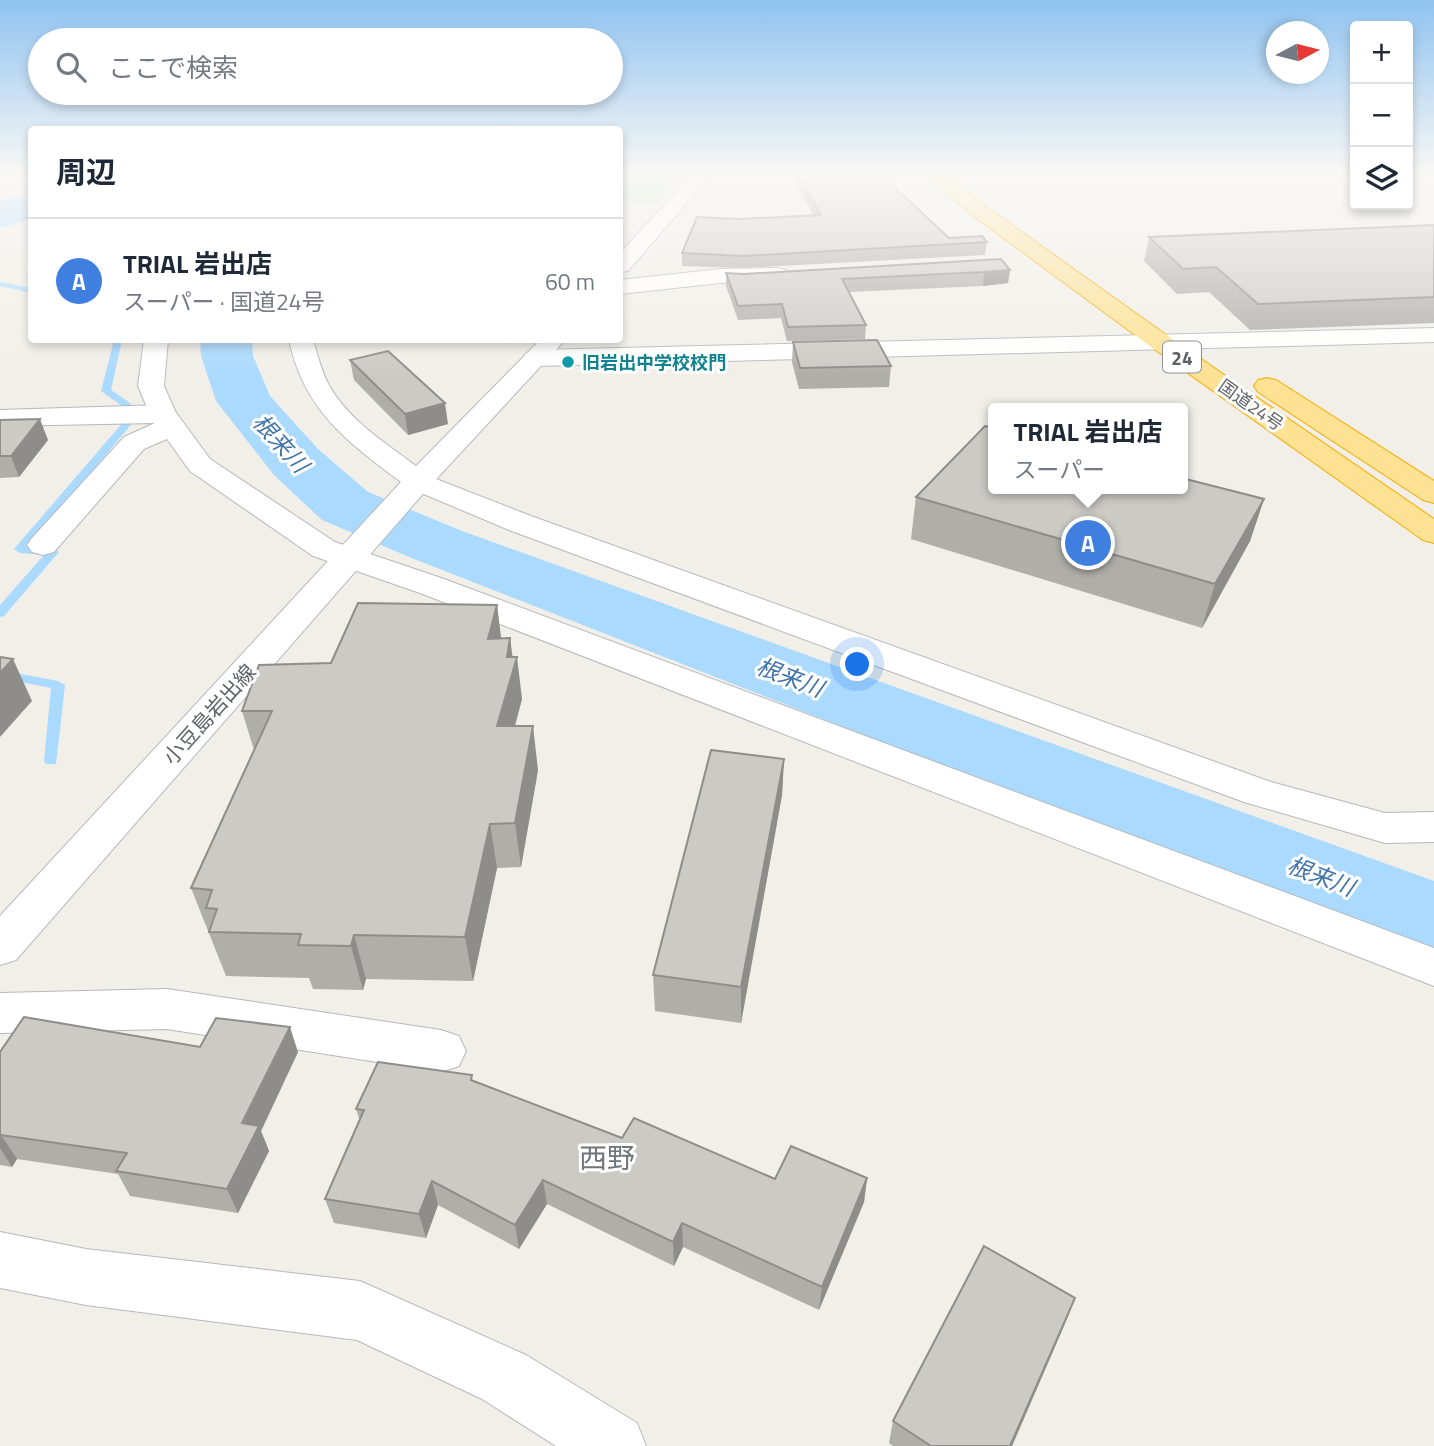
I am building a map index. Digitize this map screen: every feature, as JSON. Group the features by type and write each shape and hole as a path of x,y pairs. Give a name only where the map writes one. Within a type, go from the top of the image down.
{"highway":[{"name":"国道24号","path":"1023,242 1434,533"},
{"name":"国道24号","path":"1058,242 1200,343 1434,494"}],"street":[{"path":"623,263 641,242"},
{"path":"623,287 720,276 806,273"},
{"path":"545,349 1163,344 1434,335"},
{"path":"156,343 151,386 167,419 200,465 324,549 354,551 458,596 1434,967"},
{"path":"301,343 304,363 330,411 411,490 520,523 1258,792 1385,828 1434,827"},
{"name":"小豆島岩出線","path":"6,933 354,551 545,349"},
{"path":"0,418 167,419"},
{"path":"43,545 134,443 167,419"},
{"path":"0,1013 167,1009 441,1051"},
{"path":"0,1260 86,1277 360,1311 504,1377 614,1446"}],"building":[{"path":"686,242 979,242 744,256 682,253"},
{"path":"1155,242 1434,242 1434,297 1258,304 1216,267 1183,269"},
{"path":"1001,259 1010,270 842,279 866,325 788,327 782,304 738,306 726,273 744,274"},
{"path":"877,340 891,366 800,368 793,342"},
{"path":"388,351 445,403 405,414 350,360"},
{"path":"40,419 11,456 0,456 0,420"},
{"path":"985,426 988,427 988,494 1188,494 1188,480 1264,499 1215,584 916,497"},
{"path":"358,603 497,605 488,639 510,638 507,657 517,657 497,726 533,726 515,823 490,824 465,937 354,935 351,946 298,945 301,934 209,932 217,909 206,908 212,890 191,888 272,711 242,711 259,665 331,663"},
{"path":"0,657 13,659 0,673"},
{"path":"711,750 784,759 741,987 653,975"},
{"path":"24,1017 200,1047 216,1018 290,1027 242,1123 259,1126 227,1189 116,1171 127,1153 0,1136 0,1052"},
{"path":"378,1062 472,1075 471,1080 622,1138 634,1118 775,1179 791,1146 867,1178 822,1287 682,1223 673,1242 543,1180 515,1225 432,1181 419,1214 325,1199 364,1110 356,1109"},
{"path":"984,1246 1075,1298 1010,1446 931,1446 893,1421"}],"waterway":[{"path":"0,284 28,290"},
{"path":"0,613 53,552 20,549 130,420 127,405 106,391 117,343"},
{"name":"根来川","path":"226,343 227,356 244,401 296,462 345,506 438,545 1434,919"},
{"path":"0,674 58,685 51,761"}],"place":[{"name":"旧岩出中学校校門","path":"568,362"},
{"name":"TRIAL 岩出店","path":"1088,543"}],"district":[{"name":"西野","path":"607,1157"}]}
